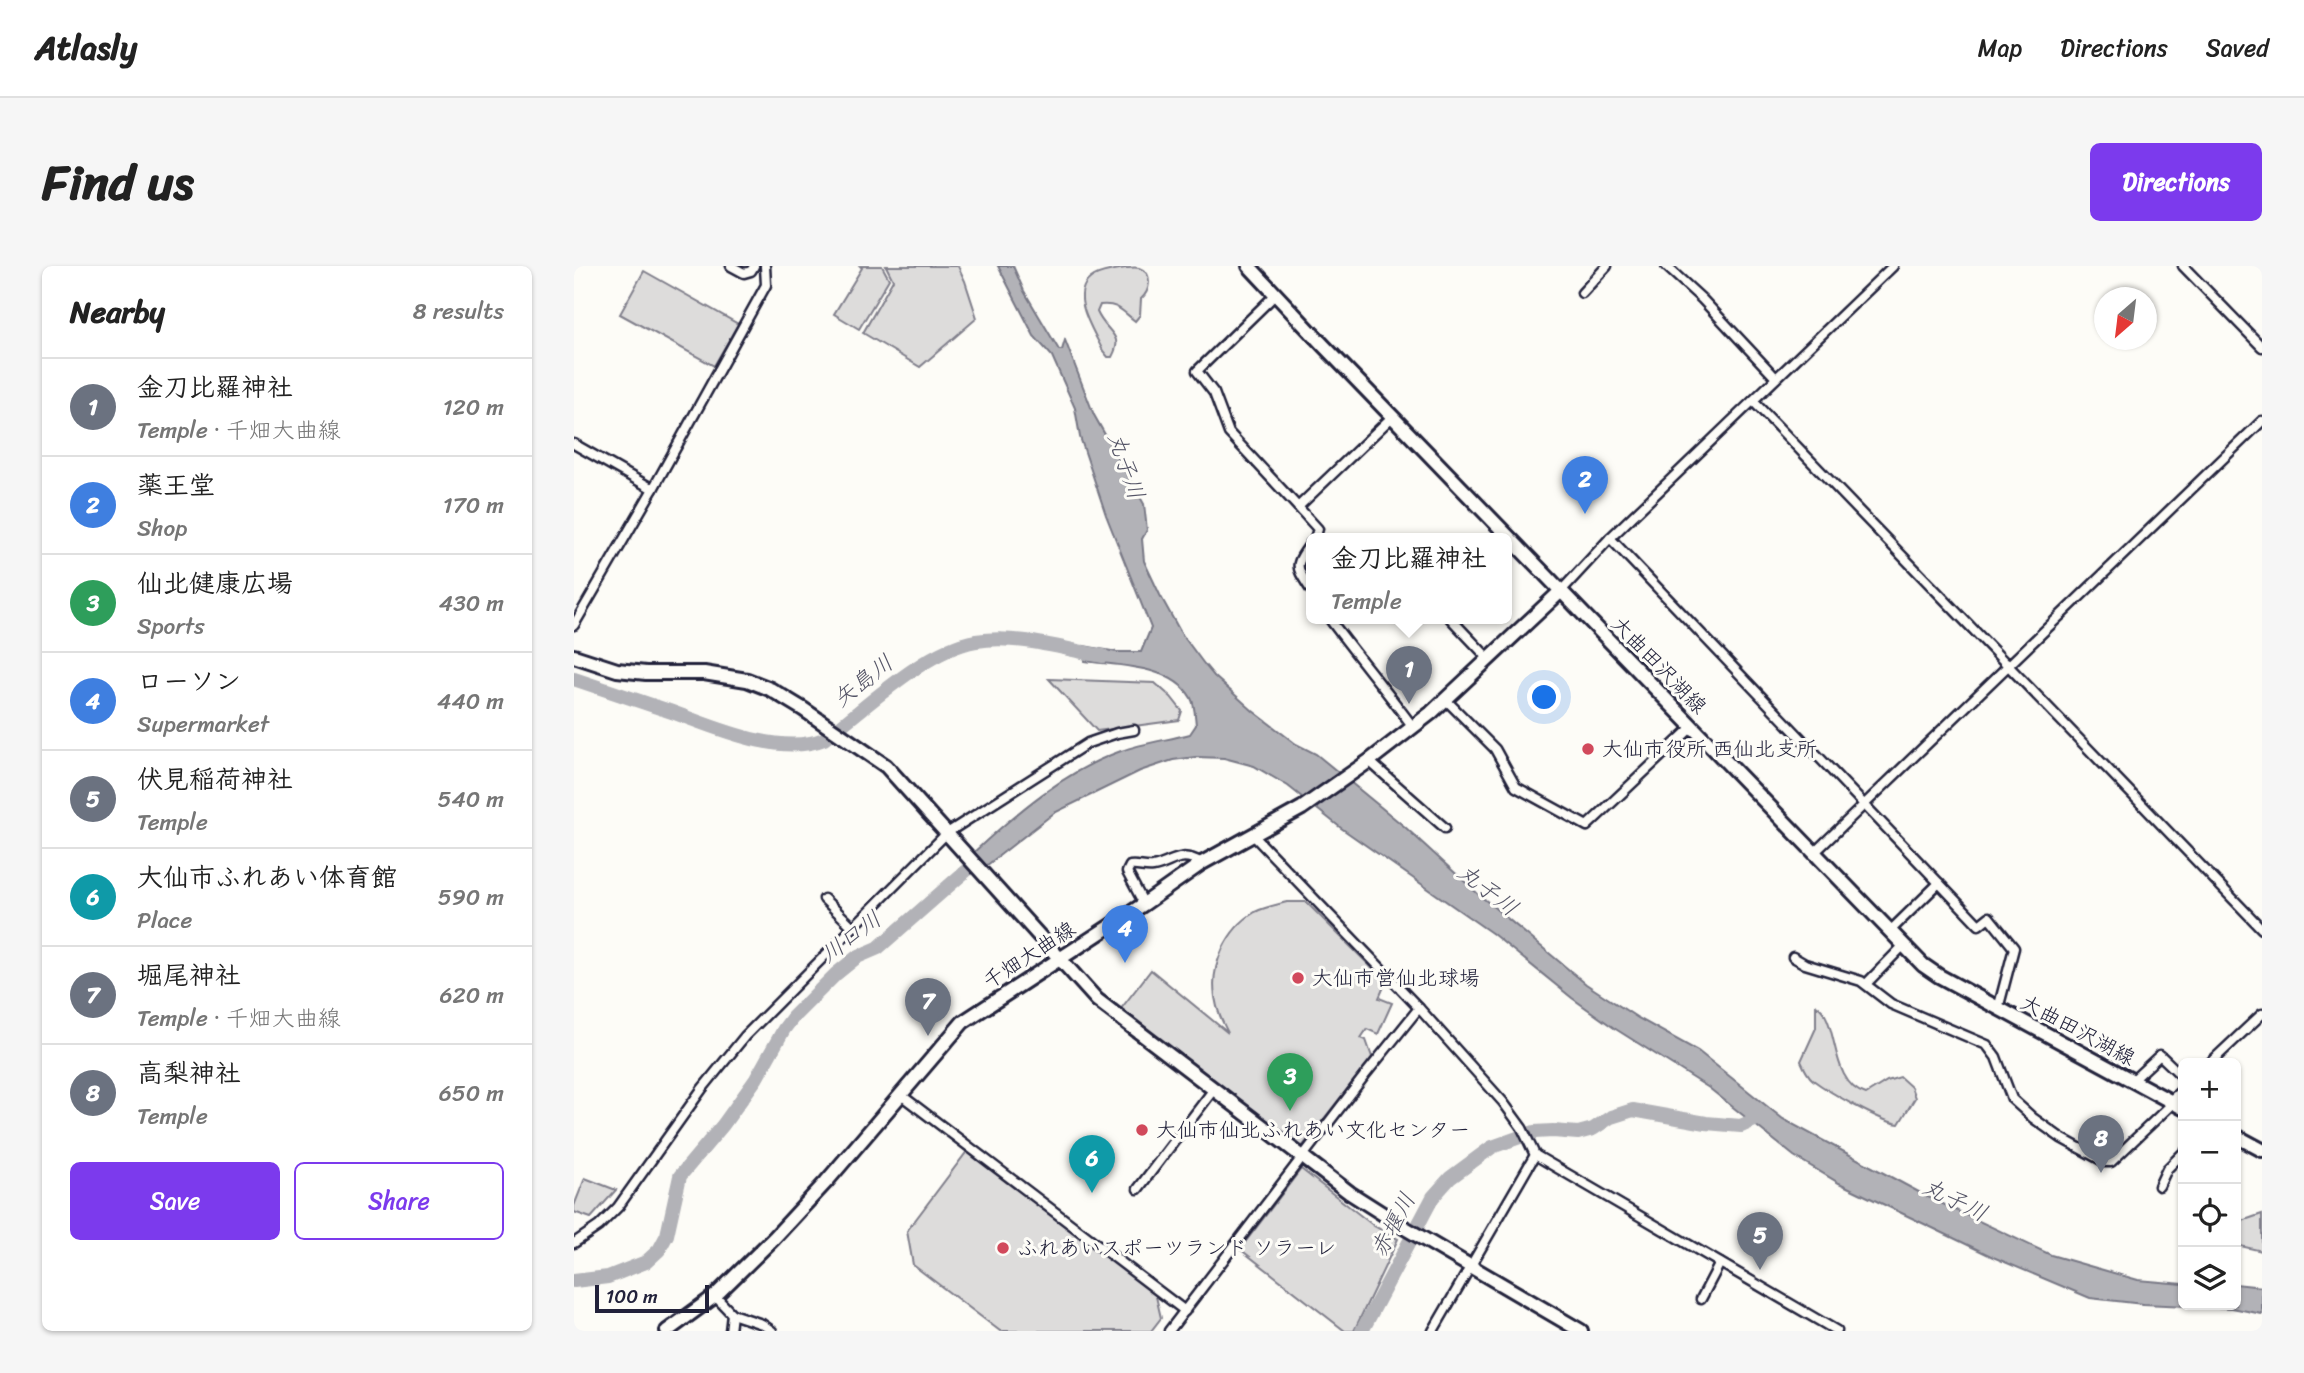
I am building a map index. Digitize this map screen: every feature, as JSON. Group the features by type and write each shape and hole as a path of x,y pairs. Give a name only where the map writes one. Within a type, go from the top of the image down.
{"main road":[{"name":"大曲田沢湖線","path":"1250,266 1501,533"},
{"name":"大曲田沢湖線","path":"1512,545 1561,591 1923,965 1998,1009 2175,1104"},
{"name":"千畑大曲線","path":"667,1331 715,1296 826,1182 962,1022 1144,904 1202,863 1302,807 1369,761 1445,699 1561,591"},
{"path":"574,656 617,670 704,673 747,680 770,690 816,718 886,766 1097,1000 1350,1193 1581,1331"},
{"path":"2241,1139 2262,1150"}],"street":[{"path":"731,266 744,273 751,271 754,266"},
{"path":"574,625 766,285 765,266"},
{"path":"1582,293 1607,266"},
{"path":"1667,266 1776,378"},
{"path":"1561,591 1610,538 1893,266"},
{"path":"2183,266 2262,347"},
{"path":"1276,294 1197,371 1214,393 1229,433 1318,529 1317,533"},
{"path":"1753,401 2262,929"},
{"path":"1298,507 1393,416"},
{"path":"1814,853 2262,421"},
{"path":"574,444 653,488"},
{"path":"1610,538 1979,925 1989,917 2014,948 1998,1009"},
{"path":"1306,551 1298,565 1306,582"},
{"path":"1333,624 1413,727"},
{"path":"1456,624 1488,658"},
{"path":"1445,699 1495,749 1516,787 1587,826 1692,727"},
{"path":"574,1243 599,1226 618,1207 702,1089 745,1036 853,927 950,836 1088,743 1134,730"},
{"path":"1369,761 1445,828"},
{"path":"1252,834 1419,1008 1503,1102 1522,1128 1535,1155 1837,1331"},
{"path":"1144,904 1127,872 1130,866 1156,867 1176,857 1202,863"},
{"path":"1890,931 1939,883"},
{"path":"824,899 853,927"},
{"path":"1866,984 1904,945"},
{"path":"1793,957 1805,964 1866,984 1891,1004 1987,1045 1996,1057 2012,1100 2061,1138 2105,1162 2111,1162 2175,1104"},
{"path":"1169,1331 1364,1075 1419,1008"},
{"path":"2215,1058 2262,1014"},
{"path":"2132,1081 2160,1055 2178,1072"},
{"path":"1138,1189 1214,1089"},
{"path":"901,1095 1185,1311"},
{"path":"1433,1331 1535,1155"},
{"path":"2159,1186 2167,1169 2178,1158"},
{"path":"1701,1299 1720,1263"},
{"path":"715,1296 732,1314 762,1324 772,1331"},
{"path":"730,1331 732,1314"}],"shaded area":[{"path":"860,266 882,266 889,279 859,329 834,314 862,268"},
{"path":"886,266 958,266 965,281 977,318 920,367 863,333 893,280"},
{"path":"998,266 1013,266 1024,291 1059,350 1062,350 1065,340 1094,415 1144,504 1147,530 1142,539 1144,561 1181,633 1214,676 1253,711 1296,744 1316,754 1405,827 1477,893 1586,984 1638,1018 1698,1051 1783,1119 1928,1197 2051,1255 2138,1280 2178,1284 2178,1306 2090,1298 1993,1257 1839,1183 1794,1156 1709,1088 1614,1028 1493,934 1341,828 1288,786 1254,766 1224,758 1196,757 1173,760 1140,771 1054,813 986,866 973,853 1024,808 1061,781 1100,759 1121,751 1190,734 1196,725 1191,698 1171,679 1143,669 1085,661 1084,646 1117,652 1141,652 1151,628 1106,515 1080,437 1075,408 1052,356 1034,336"},
{"path":"1126,268 1144,270 1149,278 1148,287 1141,299 1140,315 1135,321 1116,307 1100,305 1097,312 1113,334 1116,343 1112,357 1108,357 1089,323 1082,292 1086,283 1094,276"},
{"path":"644,271 738,324 714,366 620,314"},
{"path":"1049,679 1155,683 1182,711 1179,720 1097,731"},
{"path":"1287,902 1306,902 1386,982 1379,998 1392,1003 1378,1034 1367,1029 1361,1038 1366,1040 1372,1057 1301,1148 1120,1010 1151,970 1228,1033 1217,1007 1214,985 1223,949 1245,919 1259,910"},
{"path":"1816,1005 1829,1023 1840,1064 1854,1088 1866,1094 1887,1081 1900,1077 1911,1087 1915,1098 1899,1124 1855,1106 1807,1074 1801,1061 1816,1028"},
{"name":"ふれあいスポーツランド ソラーレ","path":"968,1150 1155,1292 1161,1318 1151,1331 1000,1331 913,1265 907,1231"},
{"path":"1301,1169 1374,1226 1398,1239 1354,1331 1345,1331 1240,1249"},
{"path":"585,1178 616,1190 591,1218 574,1212"},
{"path":"2262,1214 2262,1251 2241,1246 2241,1221"},
{"path":"2241,1285 2262,1287 2262,1314 2241,1310"}],"waterway":[{"name":"矢島川","path":"574,679 747,738 807,744 824,739 916,668 936,656 976,641 1008,639 1103,656"},
{"name":"川口川","path":"574,1281 608,1277 646,1262 659,1250 667,1235 680,1176 723,1125 756,1079 793,1017 836,974 857,957 878,948 984,855"},
{"name":"赤堰川","path":"1362,1331 1433,1197 1450,1178 1492,1147 1534,1132 1578,1133 1633,1110 1706,1123 1741,1126 1761,1117"}],"place":[{"name":"薬王堂","path":"1585,514"},
{"name":"金刀比羅神社","path":"1409,704"},
{"name":"大仙市役所 西仙北支所","path":"1588,749"},
{"name":"ローソン","path":"1125,963"},
{"name":"大仙市営仙北球場","path":"1298,978"},
{"name":"堀尾神社","path":"928,1036"},
{"name":"仙北健康広場","path":"1290,1111"},
{"name":"大仙市仙北ふれあい文化センター","path":"1142,1130"},
{"name":"高梨神社","path":"2101,1173"},
{"name":"大仙市ふれあい体育館","path":"1092,1193"},
{"name":"ふれあいスポーツランド ソラーレ","path":"1003,1248"},
{"name":"伏見稲荷神社","path":"1760,1270"}],"water label":[{"name":"丸子川","path":"1126,466"},
{"name":"丸子川","path":"1488,890"},
{"name":"丸子川","path":"1955,1200"}]}
